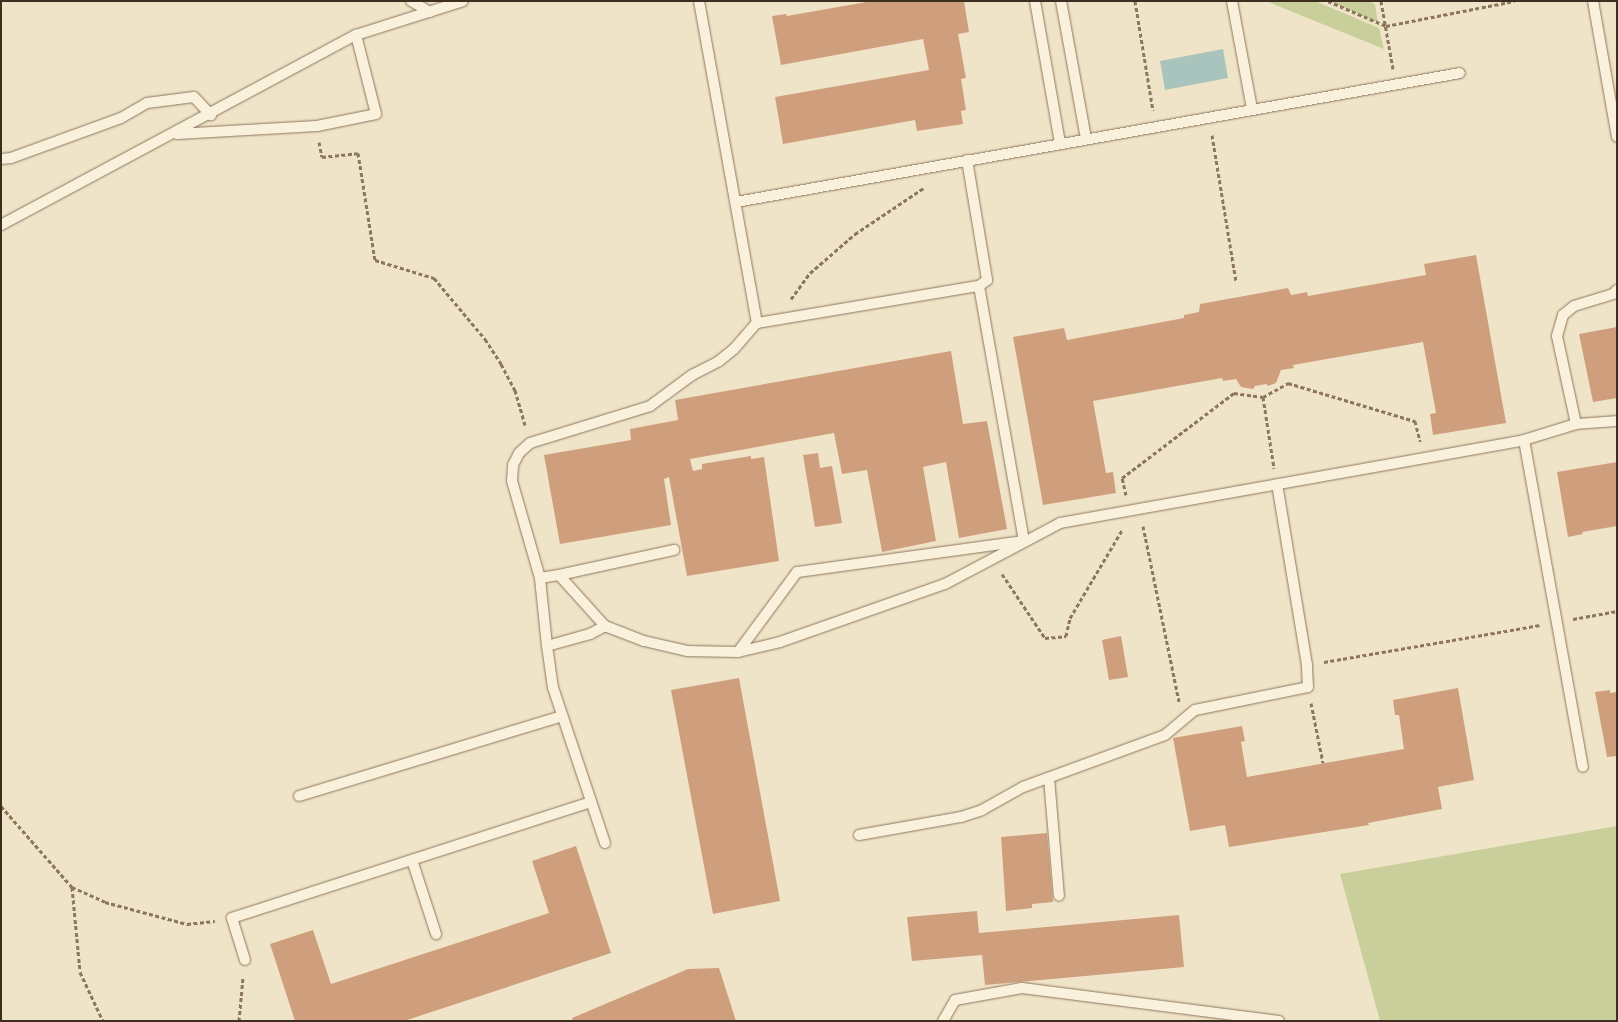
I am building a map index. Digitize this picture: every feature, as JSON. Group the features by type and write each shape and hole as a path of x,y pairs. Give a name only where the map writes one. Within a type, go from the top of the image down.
{"lane":[{"path":"411,1 430,12"},
{"path":"1,225 211,115 356,35 463,1"},
{"path":"699,1 757,323"},
{"path":"1035,1 1060,143"},
{"path":"1061,1 1086,139"},
{"path":"1232,1 1252,109"},
{"path":"1593,1 1617,137"},
{"path":"174,134 317,126 376,114 356,35"},
{"path":"736,202 1460,73"},
{"path":"1,159 11,158 121,118 147,103 194,97 211,115"},
{"path":"605,843 553,688 540,578 512,481 512,465 530,443 650,406 692,375 719,361 734,350 757,323 979,286 987,280 968,160"},
{"path":"979,286 1024,541"},
{"path":"1576,424 1557,336 1563,315 1574,306 1613,294 1617,290"},
{"path":"559,575 605,626 644,641 687,650 738,652 780,642 945,584 1060,522 1524,440 1576,424 1617,421"},
{"path":"1524,440 1583,767"},
{"path":"859,835 961,817 982,810 1023,786 1165,735 1195,710 1308,687 1307,665 1277,484"},
{"path":"738,652 797,572 1024,541"},
{"path":"540,578 674,550"},
{"path":"547,646 590,634 605,626"},
{"path":"299,796 562,716"},
{"path":"1048,778 1059,896"},
{"path":"245,960 232,918 591,802"},
{"path":"412,860 436,934"},
{"path":"943,1021 955,1000 1022,988 1280,1021"}],"path":[{"path":"1135,1 1156,126"},
{"path":"1328,1 1386,26 1515,1"},
{"path":"1381,1 1395,84"},
{"path":"1209,117 1236,282"},
{"path":"317,126 322,158 358,153 374,260 434,278 485,339 501,364 515,390 530,443"},
{"path":"785,304 792,299 810,273 854,234 932,184"},
{"path":"1183,720 1122,478 1234,393 1263,397 1288,384 1415,421 1424,457"},
{"path":"1263,397 1277,484"},
{"path":"992,558 1045,638 1066,636 1070,618 1122,532 1131,510"},
{"path":"1307,665 1617,611"},
{"path":"1308,687 1323,764"},
{"path":"1,806 72,887 105,902 187,924 232,918"},
{"path":"72,887 80,972 103,1021"},
{"path":"239,1021 245,960"}],"green space":[{"path":"1266,1 1315,1 1379,28 1384,49"},
{"path":"1330,1 1368,1 1375,4 1378,23"},
{"path":"1617,826 1617,1021 1380,1021 1340,874"}],"water":[{"path":"1223,49 1228,78 1165,90 1160,61"}],"building":[{"path":"872,1 964,1 969,32 958,34 966,78 961,79 966,110 961,111 963,124 917,131 915,120 783,144 775,97 929,70 923,39 781,65 772,16 786,14 787,16"},
{"path":"1476,255 1506,423 1433,435 1430,414 1436,413 1423,342 1293,365 1294,368 1281,370 1276,383 1268,386 1266,384 1255,386 1253,389 1241,387 1236,379 1223,381 1222,378 1093,401 1106,473 1113,472 1116,493 1043,505 1013,337 1064,328 1067,340 1184,318 1184,315 1199,312 1200,304 1288,288 1291,295 1307,292 1308,296 1426,275 1424,264"},
{"path":"1617,327 1617,398 1593,402 1579,334"},
{"path":"951,351 963,424 987,421 1007,529 959,538 946,462 923,467 936,541 882,552 867,470 842,474 834,433 690,459 693,471 702,469 702,464 751,456 751,459 764,457 779,561 687,576 669,477 664,479 671,525 560,544 544,455 631,440 630,429 678,420 675,400"},
{"path":"818,453 820,468 832,466 842,523 815,527 803,455"},
{"path":"1617,462 1617,526 1582,532 1583,534 1568,537 1557,472"},
{"path":"1121,636 1128,677 1109,680 1102,640"},
{"path":"739,678 780,901 713,914 671,690"},
{"path":"1458,688 1474,780 1438,787 1442,809 1368,823 1369,825 1229,847 1225,825 1190,831 1173,738 1242,726 1245,741 1241,742 1247,777 1404,749 1399,715 1395,715 1393,700"},
{"path":"1610,690 1610,693 1617,692 1617,756 1607,757 1595,692"},
{"path":"1047,833 1053,902 1032,904 1032,908 1006,911 1001,837"},
{"path":"576,846 611,953 404,1021 295,1021 270,944 313,930 331,984 549,913 532,861"},
{"path":"977,911 979,933 1179,915 1184,967 985,985 982,955 912,961 907,917"},
{"path":"719,968 736,1021 573,1021 572,1018 688,969"}]}
